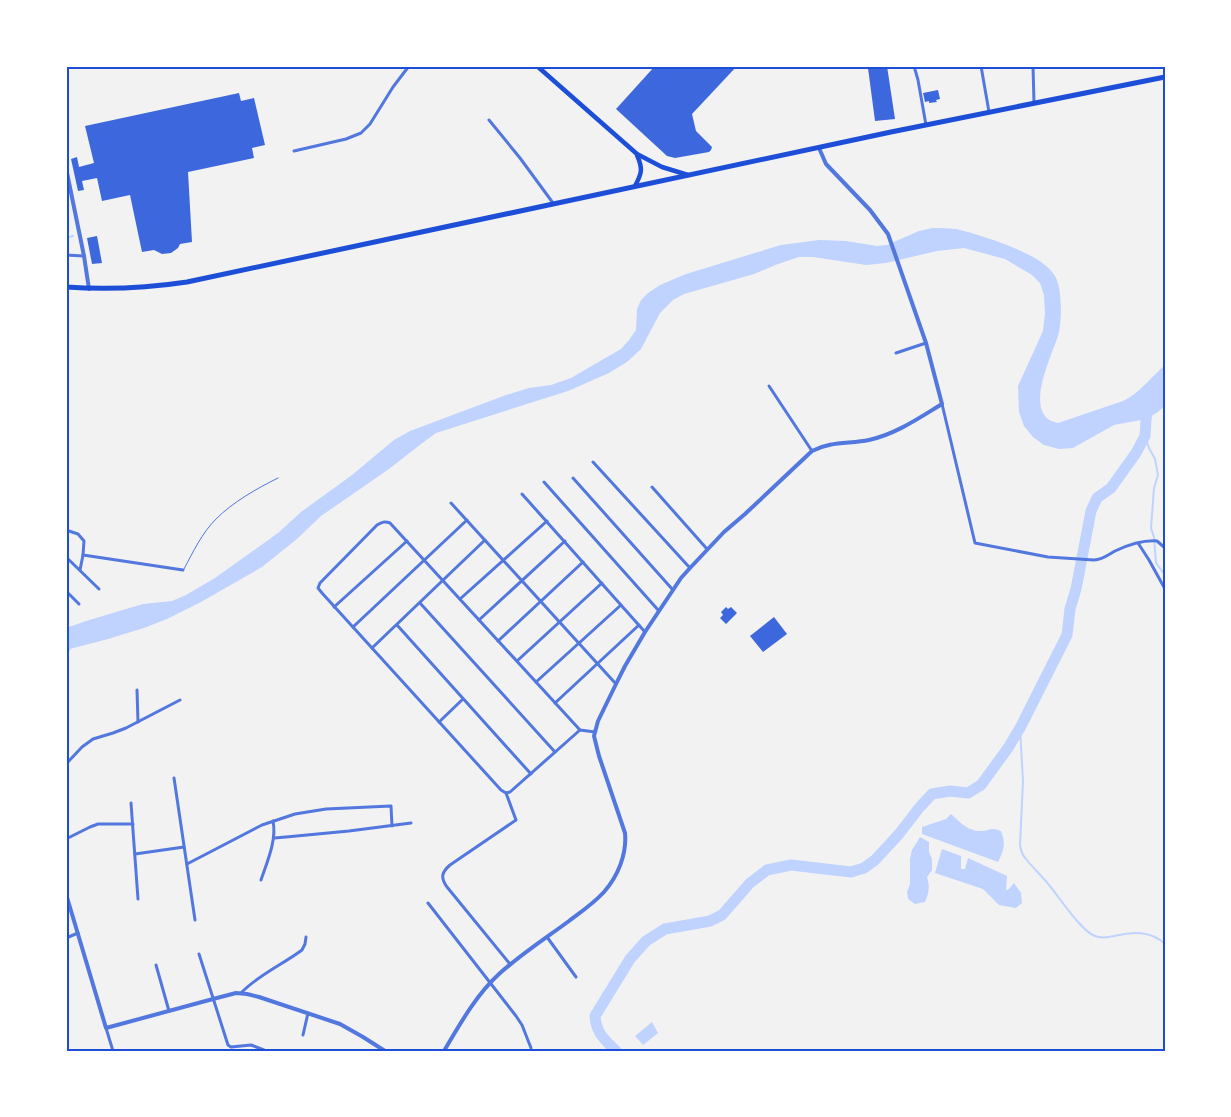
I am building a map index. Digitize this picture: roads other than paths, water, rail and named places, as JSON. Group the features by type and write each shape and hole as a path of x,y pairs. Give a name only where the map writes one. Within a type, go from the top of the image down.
{"highway":[{"path":"66,287 89,289 135,288 187,282 926,125 1165,77"}],"main road":[{"path":"537,66 637,154 662,167 690,175"},
{"path":"635,186 641,172 641,165 637,154"}],"street":[{"path":"294,151 346,139 361,133 370,124 393,87 409,66"},
{"path":"914,66 926,125"},
{"path":"981,66 989,112"},
{"path":"1034,66 1034,104"},
{"path":"490,120 553,204"},
{"path":"820,148 826,164 878,219 891,241 926,344 975,542 1035,555 1094,560 1101,560 1122,548 1138,543 1157,541 1165,548"},
{"path":"66,168 89,289"},
{"path":"66,255 84,256"},
{"path":"896,353 926,344"},
{"path":"66,345 66,352"},
{"path":"769,386 812,450"},
{"path":"444,1051 468,1011 490,983 510,965 585,908 604,891 614,878 624,853 625,833 596,748 595,732 625,666 673,590 707,549 812,450 828,445 866,441 881,437 942,404"},
{"path":"593,462 690,568"},
{"path":"573,478 673,590"},
{"path":"544,482 659,611"},
{"path":"652,486 707,549"},
{"path":"522,494 645,632"},
{"path":"451,503 616,684"},
{"path":"353,628 466,520"},
{"path":"460,599 547,521"},
{"path":"510,965 447,887 442,877 446,868 516,820 506,794 334,607 318,588 320,583 377,525 386,522 390,523 580,730 595,732"},
{"path":"66,530 82,537 84,546 80,570"},
{"path":"372,648 485,540"},
{"path":"334,607 407,541"},
{"path":"479,620 565,542"},
{"path":"1138,543 1165,589"},
{"path":"83,555 183,570"},
{"path":"66,557 99,589"},
{"path":"498,641 583,562"},
{"path":"517,661 602,583"},
{"path":"66,591 79,604"},
{"path":"420,603 555,752"},
{"path":"536,682 621,605"},
{"path":"397,625 530,774"},
{"path":"555,703 639,626"},
{"path":"137,690 138,722"},
{"path":"439,722 463,699"},
{"path":"66,764 93,738 114,733 180,700"},
{"path":"506,794 580,730"},
{"path":"174,778 195,920"},
{"path":"131,803 138,899"},
{"path":"187,864 251,830 295,814 326,809 391,806 392,826"},
{"path":"261,880 274,838 273,821"},
{"path":"274,838 412,823"},
{"path":"66,839 90,826 98,824 133,824"},
{"path":"135,854 184,847"},
{"path":"66,894 113,1051"},
{"path":"428,903 522,1025 531,1048"},
{"path":"66,938 78,933"},
{"path":"241,994 252,983 302,950 306,937"},
{"path":"547,937 576,976"},
{"path":"199,954 228,1045 231,1047 251,1045 264,1050"},
{"path":"156,965 169,1011"},
{"path":"106,1028 214,998 241,994 252,995 340,1024 363,1036 385,1051"},
{"path":"303,1035 308,1013"}],"lane":[{"path":"183,570 215,520 231,506 278,478"}],"water":[{"path":"933,228 956,229 1007,245 1040,261 1055,276 1060,295 1060,326 1044,377 1040,401 1042,411 1049,420 1058,423 1123,401 1140,389 1165,365 1165,406 1146,419 1114,425 1073,448 1059,449 1044,445 1033,437 1024,426 1019,412 1018,386 1043,331 1045,313 1044,295 1040,283 1032,275 1005,259 964,248 937,251 886,263 866,265 813,257 799,257 754,274 684,294 673,300 660,313 641,349 627,362 609,373 568,391 436,433 389,469 321,516 297,539 262,567 167,619 144,628 66,650 66,628 143,604 172,601 215,578 278,533 301,512 352,475 394,440 410,431 506,395 529,388 551,385 571,378 621,349 636,330 637,309 641,300 660,285 686,274 781,245 819,240 846,241 877,246 887,245 919,231"},
{"path":"951,814 973,830 993,829 1001,831 1004,847 998,862 922,834 922,827 946,819"},
{"path":"920,837 929,842 932,870 927,877 929,889 925,902 915,904 908,899 907,892 910,884 912,850"},
{"path":"942,849 961,856 961,869 965,869 968,858 1007,876 1006,890 1014,883 1021,893 1022,903 1016,908 999,905 983,889 935,873"},
{"path":"652,1022 658,1033 643,1045 635,1036"}],"waterway":[{"path":"66,238 73,236"},
{"path":"616,1051 599,1032 595,1016 630,959 646,941 665,929 710,921 722,915 750,883 767,870 791,865 851,872 864,868 875,860 899,834 932,794 950,791 968,793 981,785 1020,728 1067,635 1070,609 1076,589 1091,511 1097,498 1111,488 1136,453 1145,436 1149,404"},
{"path":"1145,436 1155,459 1158,475 1154,488 1151,528 1154,537 1156,563 1165,575"},
{"path":"66,654 71,647"},
{"path":"1020,728 1023,781 1020,845 1024,856 1077,921 1090,933 1103,938 1141,933 1153,936 1165,944"}]}
